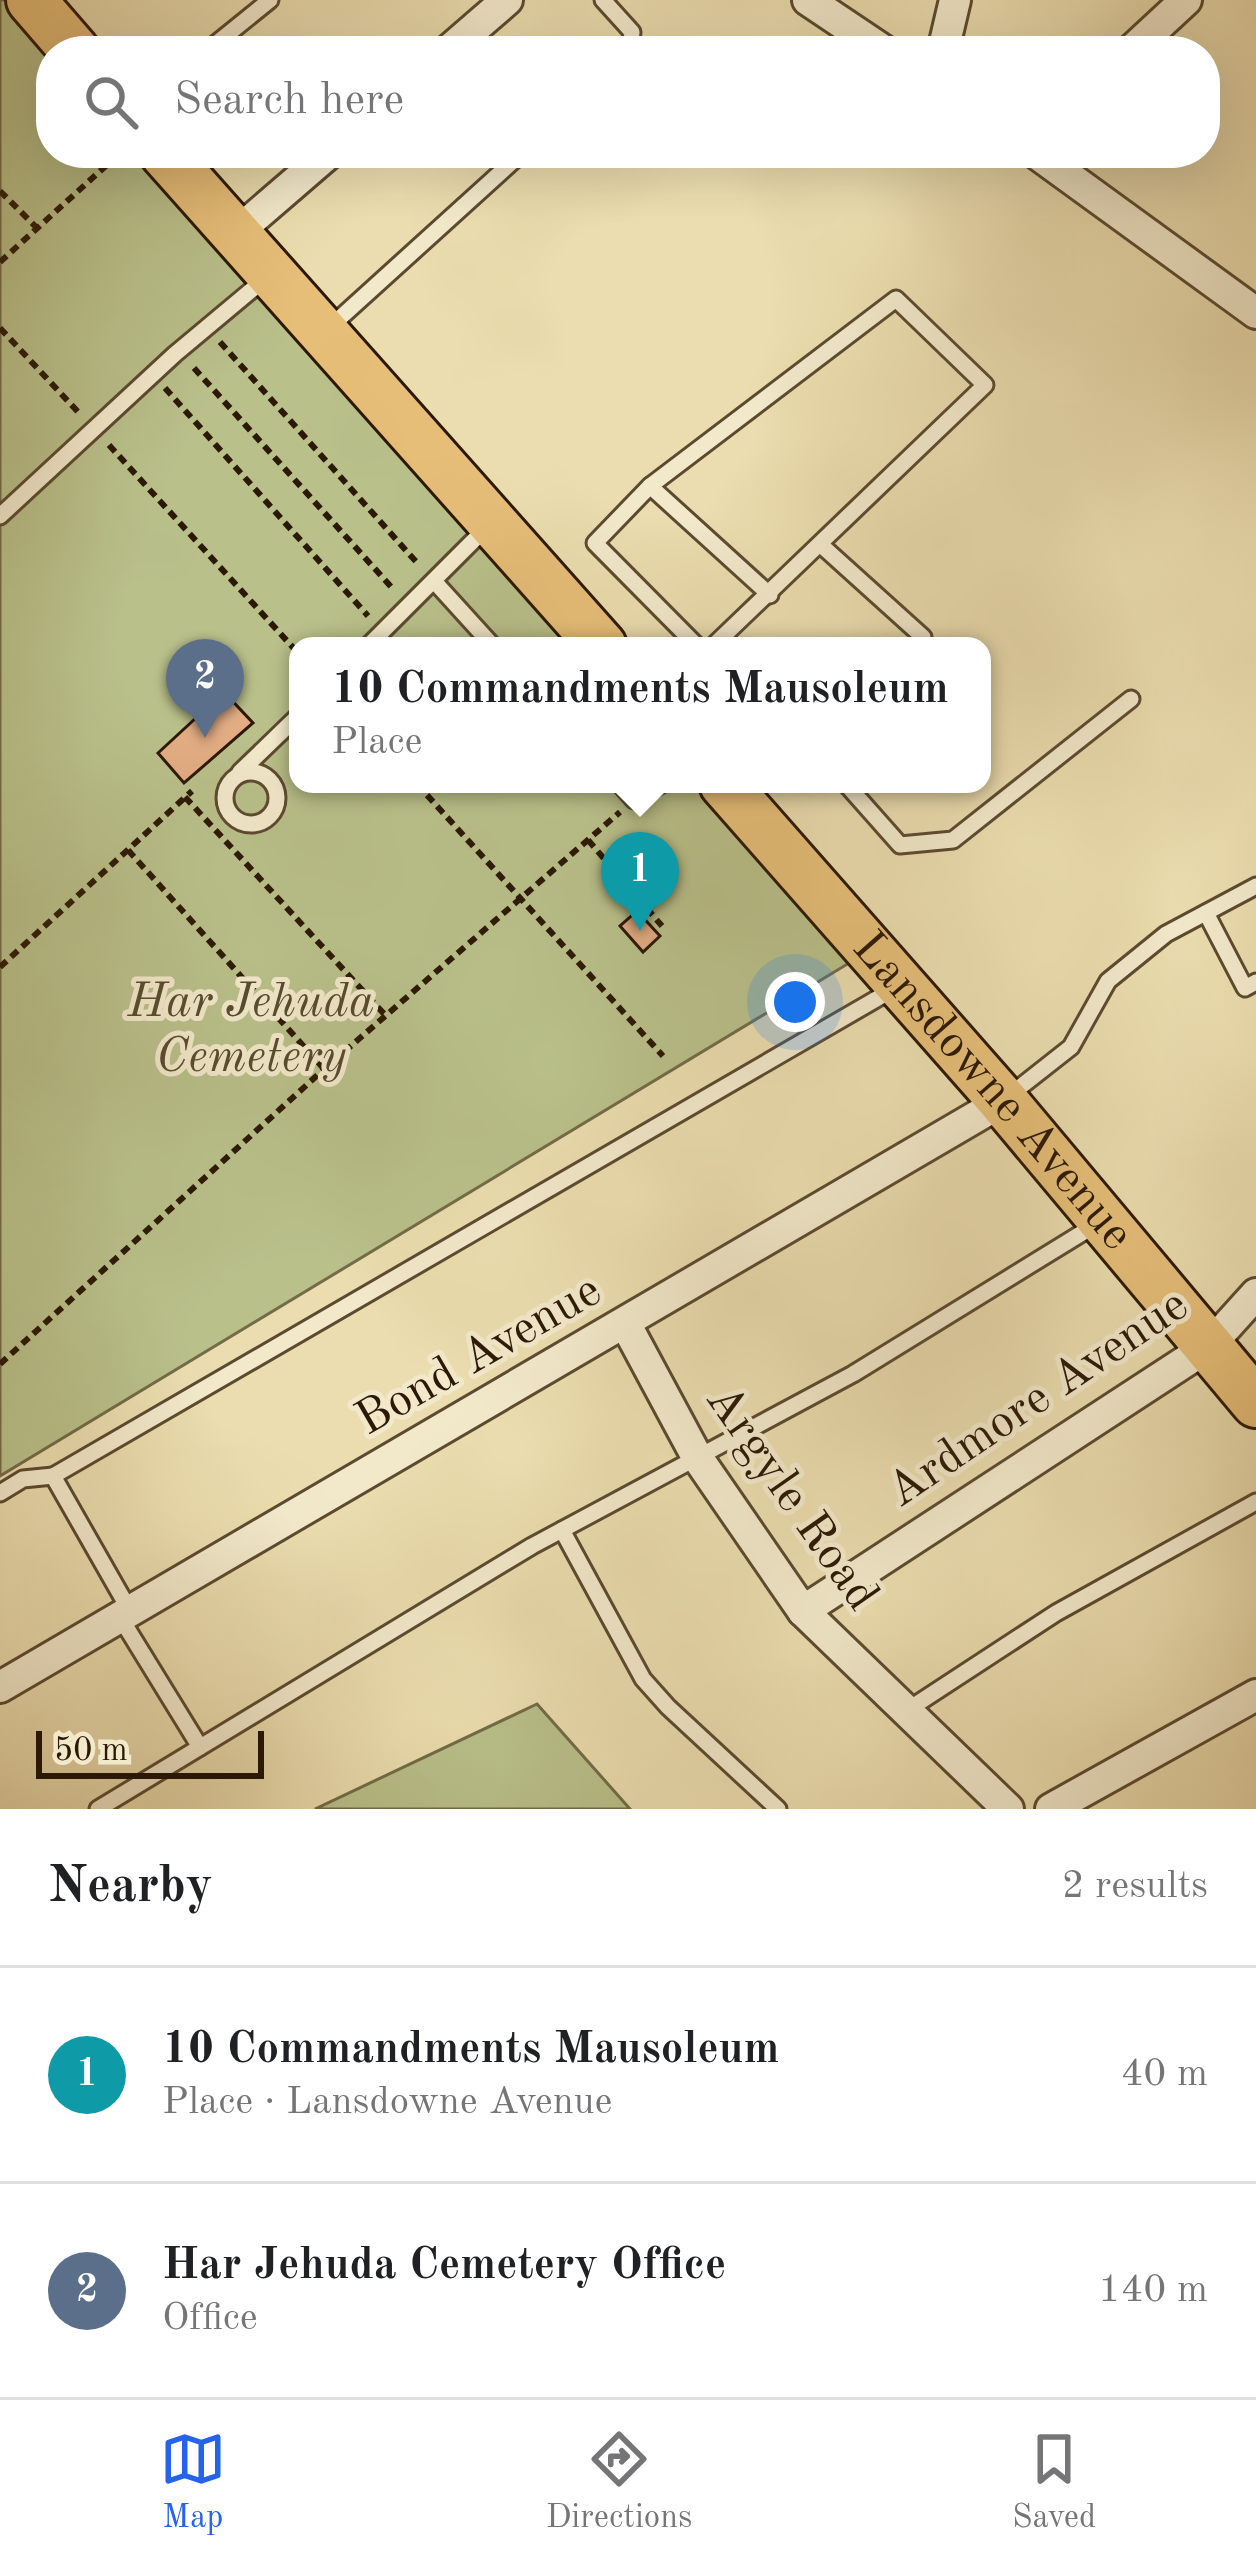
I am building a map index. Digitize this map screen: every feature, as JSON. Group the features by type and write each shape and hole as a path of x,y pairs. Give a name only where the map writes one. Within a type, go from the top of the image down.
{"main road":[{"path":"177,168 594,637"},
{"name":"Lansdowne Avenue","path":"742,796 1256,1403"}],"street":[{"path":"465,36 507,0"},
{"path":"808,0 862,36"},
{"path":"947,36 955,0"},
{"path":"1147,36 1186,0"},
{"path":"235,234 312,168"},
{"path":"1062,168 1256,313"},
{"name":"Bond Avenue","path":"0,1687 1003,1101"},
{"name":"Ardmore Avenue","path":"803,1611 1209,1346 1256,1294"},
{"name":"Argyle Road","path":"625,1323 697,1457 803,1611 1008,1809"},
{"path":"1051,1809 1256,1695"}],"lane":[{"path":"226,36 270,0"},
{"path":"604,0 632,36"},
{"path":"324,334 506,168"},
{"path":"0,516 178,351 271,274"},
{"path":"688,637 595,543 650,486 896,299 985,385 727,637"},
{"path":"650,486 770,595"},
{"path":"377,637 492,522"},
{"path":"821,544 923,637"},
{"path":"434,581 486,637"},
{"path":"854,793 900,845 952,840 1131,699"},
{"path":"233,778 289,725"},
{"path":"628,793 634,800 646,793"},
{"path":"1003,1101 1071,1047 1108,981 1166,934 1256,886"},
{"path":"1206,913 1245,988 1256,982"},
{"path":"0,1492 23,1479 53,1476 899,986"},
{"path":"98,1809 562,1530 853,1374 1103,1220"},
{"path":"53,1476 200,1747"},
{"path":"907,1711 1056,1613 1256,1502"},
{"path":"562,1530 643,1679 778,1809"}],"path":[{"path":"0,262 103,168"},
{"path":"0,190 37,228"},
{"path":"207,327 434,581"},
{"path":"0,328 289,642"},
{"path":"178,351 408,607"},
{"path":"153,374 382,632"},
{"path":"425,793 663,1056"},
{"path":"0,968 189,794 386,1016"},
{"path":"0,1364 324,1070 634,800"},
{"path":"588,840 662,926"},
{"path":"128,850 324,1070"}],"green space":[{"name":"Har Jehuda Cemetery","path":"0,0 27,0 44,36 36,36 36,168 175,168 591,637 289,637 289,793 729,793 869,951 0,1476"},
{"path":"537,1704 630,1809 315,1809"}],"building":[{"path":"224,692 253,723 184,783 158,753"},
{"path":"637,911 660,936 643,952 620,926"}],"place":[{"name":"Har Jehuda Cemetery Office","path":"205,738"},
{"name":"10 Commandments Mausoleum","path":"640,931"}]}
